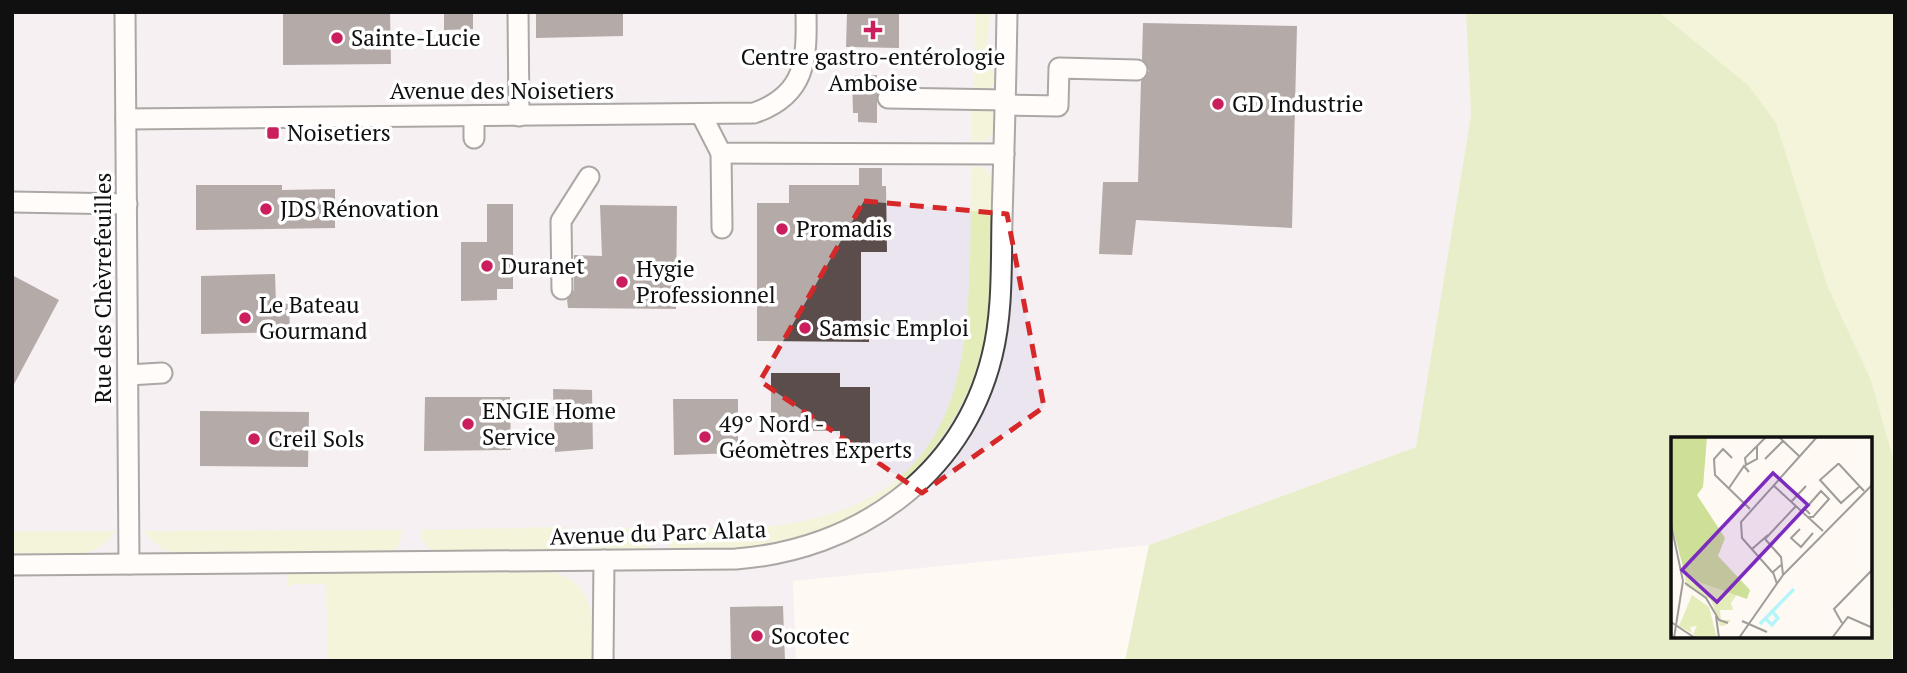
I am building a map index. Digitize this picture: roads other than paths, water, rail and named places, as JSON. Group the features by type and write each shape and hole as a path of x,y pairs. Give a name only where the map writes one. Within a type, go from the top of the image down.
{"street":[{"name":"Rue des Chèvrefeuilles","path":"125,12 129,564"},
{"path":"517,12 519,116"},
{"name":"Avenue des Noisetiers","path":"126,119 754,113 783,98 803,69 806,12"},
{"name":"Avenue du Parc Alata","path":"12,565 736,559 808,547 832,540 872,518 925,475 963,424 992,360 1000,299 1007,12"},
{"path":"888,98 1058,106 1059,68 1137,70"},
{"path":"701,114 721,153 722,228"},
{"path":"474,116 474,138"},
{"path":"721,153 1004,154"},
{"path":"562,289 561,221 589,177"},
{"path":"12,202 127,204"},
{"path":"128,374 162,373"},
{"path":"603,661 604,560"}],"place":[{"name":"Centre gastro-entérologie Amboise","path":"873,30"},
{"name":"Sainte-Lucie","path":"337,38"},
{"name":"GD Industrie","path":"1218,104"},
{"name":"Noisetiers","path":"273,133"},
{"name":"JDS Rénovation","path":"266,209"},
{"name":"Promadis","path":"782,229"},
{"name":"Duranet","path":"487,266"},
{"name":"Hygie Professionnel","path":"622,282"},
{"name":"Le Bateau Gourmand","path":"245,318"},
{"name":"Samsic Emploi","path":"805,328"},
{"name":"ENGIE Home Service","path":"468,424"},
{"name":"49° Nord - Géomètres Experts","path":"705,437"},
{"name":"Creil Sols","path":"254,439"},
{"name":"Socotec","path":"757,636"}]}
